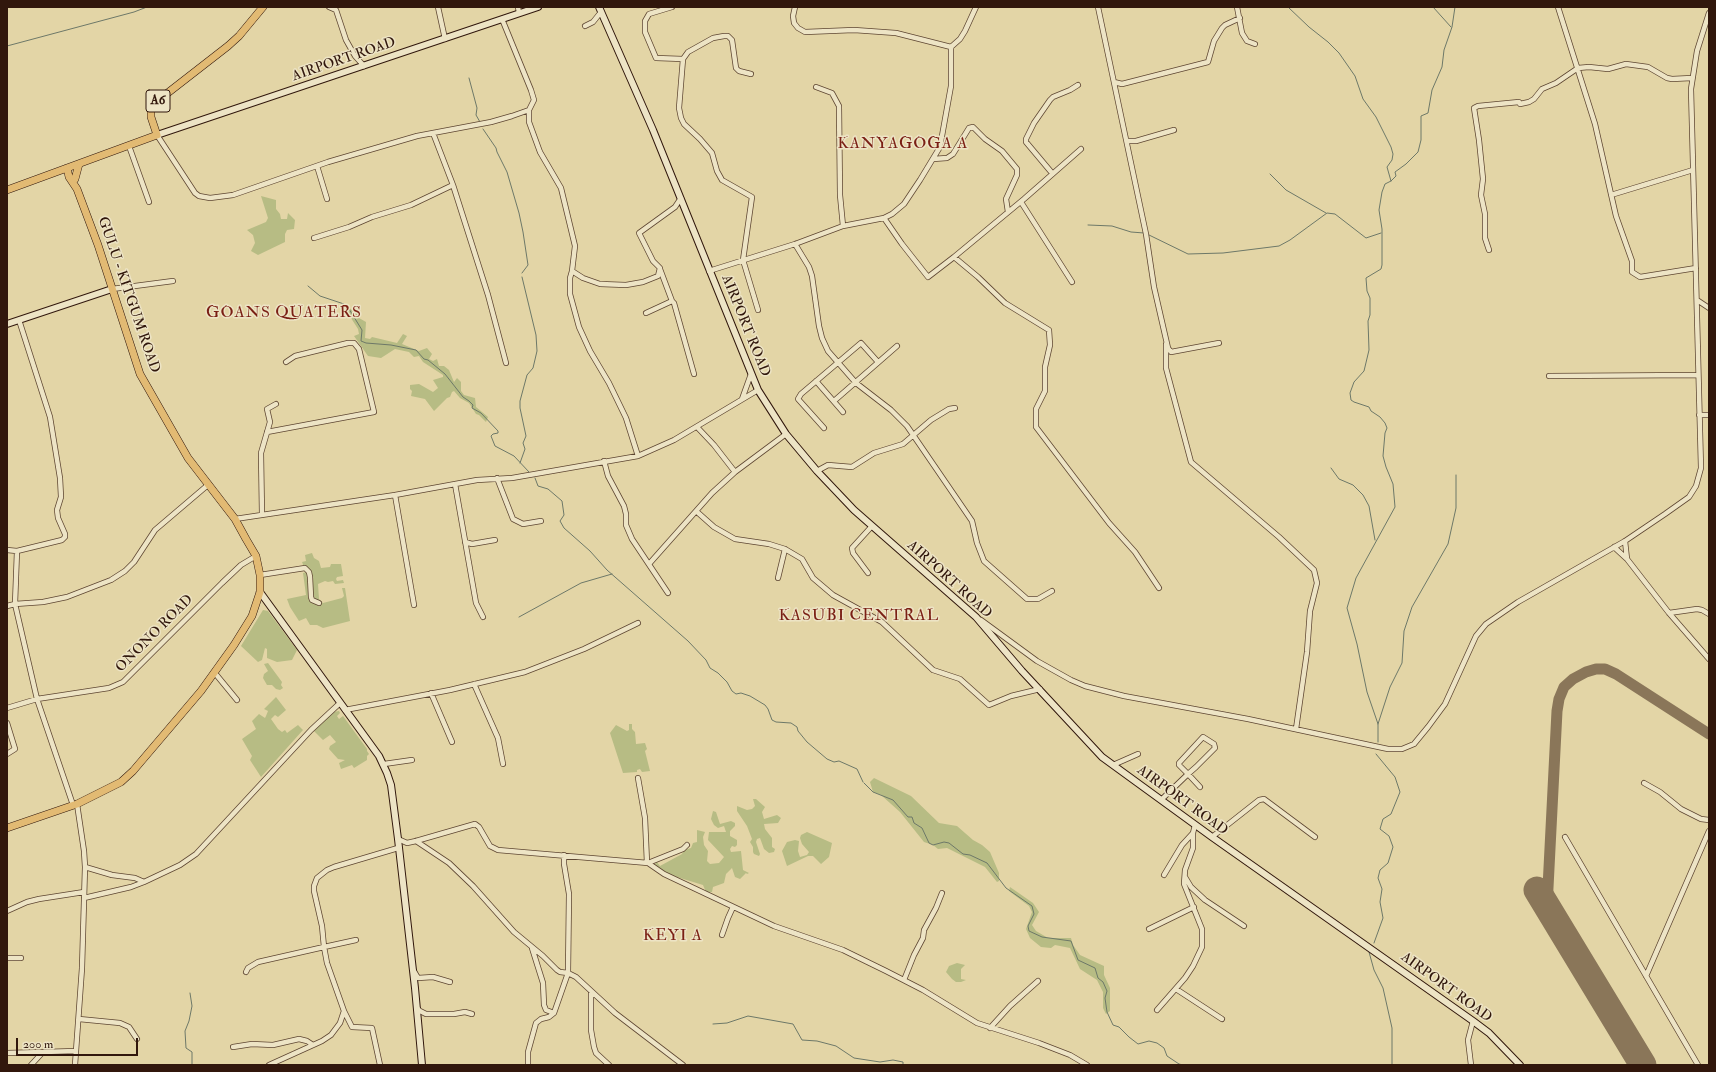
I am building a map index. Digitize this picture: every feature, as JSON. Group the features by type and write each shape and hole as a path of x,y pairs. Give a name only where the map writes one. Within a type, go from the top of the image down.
{"main road":[{"name":"A6","path":"157,135 151,117 151,111 156,102 239,36 263,7"},
{"path":"7,190 157,135"},
{"path":"59,171 72,178 79,164"},
{"name":"GULU - KITGUM ROAD","path":"7,828 75,804 121,782 133,771 201,691 234,645 249,622 260,592 260,575 256,556 235,519 188,458 142,378 69,168"}],"street":[{"path":"329,7 336,9 346,40 351,50 364,66"},
{"path":"438,7 445,39"},
{"name":"AIRPORT ROAD","path":"157,135 445,39 502,19 519,10 538,7"},
{"path":"672,7 649,14 645,21 645,32 656,58 683,59"},
{"path":"795,7 793,16 794,23 798,28 805,32 854,30 896,33 951,47"},
{"path":"710,271 795,244 843,226 884,218 892,214 904,204 940,146 952,70 950,59 951,47 960,39 965,31 976,7"},
{"path":"1098,7 1127,141 1166,344 1166,368 1191,462 1290,546 1314,570 1317,583 1310,611 1308,652 1296,729"},
{"path":"1237,7 1242,33 1247,41 1255,44"},
{"path":"1558,7 1596,124 1616,216 1632,261 1632,272 1637,276 1696,268"},
{"name":"AIRPORT ROAD","path":"600,9 681,198 758,390 786,434 817,471 872,526 976,617 1093,748 1113,765 1212,837 1473,1021 1489,1033 1520,1065"},
{"path":"585,26 592,22 600,9"},
{"path":"976,617 1037,661 1085,686 1124,696 1296,729 1388,749 1402,749 1410,746 1428,728 1445,704 1476,636 1486,624 1518,602 1624,541 1677,506 1689,497 1695,489 1701,468 1692,78 1697,51 1707,25 1709,13"},
{"path":"1114,82 1122,84 1208,62 1214,42 1222,28 1240,18"},
{"path":"502,19 533,94 534,100 529,110 529,122 540,152 561,188 575,246 570,278 570,294 579,327 585,342 609,383 626,418 638,456"},
{"path":"751,74 744,73 736,68 732,40 728,36 713,38 688,52 683,59 679,108 681,118 709,147 719,176 722,180 752,197 743,260 758,310"},
{"path":"1489,250 1486,238 1485,214 1481,195 1483,179 1474,108 1478,106 1519,102 1520,104 1529,102 1534,99 1542,89 1556,83 1578,68 1589,66 1608,69 1624,64 1648,67 1667,78 1692,78"},
{"path":"1052,173 1026,142 1026,139 1034,123 1050,100 1053,97 1078,85"},
{"path":"816,87 832,93 839,106 840,195 843,226"},
{"path":"157,135 195,193 204,198 232,195 317,166 403,140 491,122 529,110"},
{"path":"933,159 951,156 959,146 969,128 973,127 985,139 1002,152 1017,169 1017,175 1006,199 1008,212"},
{"path":"1127,141 1136,141 1174,130"},
{"path":"433,133 453,185 488,295 506,363"},
{"path":"129,146 149,202"},
{"path":"884,218 928,277 1022,202 1052,173 1082,149"},
{"path":"317,166 327,199"},
{"path":"1611,195 1693,170"},
{"path":"314,238 349,227 372,216 411,205 453,185"},
{"path":"681,198 675,207 639,233 653,261 660,268 676,308 694,374"},
{"path":"1022,202 1072,282"},
{"path":"795,244 809,267 812,276 819,326 822,338 828,351 856,383 891,410 907,426 972,521 977,543 982,557 987,565 1027,599 1038,599 1052,591"},
{"path":"954,257 978,276 1005,303 1049,330 1050,345 1046,367 1045,391 1036,409 1036,427 1106,520 1134,552 1159,588"},
{"path":"572,271 592,282 626,285 643,282 658,276 660,268"},
{"path":"7,324 112,289 173,281"},
{"path":"1697,300 1709,308"},
{"path":"646,313 672,301"},
{"path":"7,318 18,321"},
{"path":"7,550 17,550 62,540 65,537 58,518 57,510 61,497 60,478 50,418 18,321"},
{"path":"267,432 374,412 359,349 354,343 348,343 295,356 286,362"},
{"path":"824,428 798,399 801,394 861,343 878,362"},
{"path":"1166,344 1171,352 1219,343"},
{"path":"834,401 897,346"},
{"path":"742,399 751,374"},
{"path":"1549,376 1698,375"},
{"path":"816,381 843,412"},
{"path":"235,519 395,495 455,484 497,478 512,478 638,456 697,427 758,390"},
{"path":"262,515 261,453 270,422 267,409 276,404"},
{"path":"817,471 828,465 852,466 874,453 903,444 912,434 930,420 948,409 955,408"},
{"path":"1699,415 1709,416"},
{"path":"697,427 714,445 734,472"},
{"path":"649,564 696,511 734,472 786,434"},
{"path":"604,461 608,476 624,506 626,525 632,539 668,593"},
{"path":"497,478 513,519 523,524 541,521"},
{"path":"7,606 43,602 67,597 111,580 125,571 134,562 155,530 209,484"},
{"path":"455,484 464,542 476,603 483,617"},
{"path":"395,495 414,605"},
{"path":"696,511 714,527 735,539 769,544 785,549 802,559 813,578 833,595 882,622 899,636 915,654 933,670 960,680 989,706 1011,696 1040,689"},
{"path":"868,573 853,553 852,548 872,526"},
{"path":"464,542 472,544 495,540"},
{"path":"1624,541 1627,559"},
{"path":"1614,547 1627,559 1669,613 1709,659"},
{"path":"778,578 785,549"},
{"path":"17,550 15,604 37,699 75,804 84,850 85,867 79,1019 75,1063 82,1065"},
{"name":"ONONO ROAD","path":"7,708 37,699 109,688 123,682 241,565 256,556"},
{"path":"260,575 305,568 309,572 311,598 315,602 319,603"},
{"path":"260,592 384,764 391,785 398,839 422,1065"},
{"path":"1669,613 1697,609 1709,614"},
{"path":"345,710 474,684 541,667 584,649 638,623"},
{"path":"214,672 237,700"},
{"path":"474,684 498,738 503,764"},
{"path":"431,693 452,742"},
{"path":"84,898 131,887 144,882 175,868 196,854 311,730 340,703"},
{"path":"7,723 15,744 13,751 7,754"},
{"path":"1162,800 1188,774 1215,748 1214,744 1203,737 1179,763 1188,774 1200,788"},
{"path":"1113,765 1138,754"},
{"path":"384,764 412,760"},
{"path":"638,778 645,818 648,863"},
{"path":"1644,783 1660,792 1681,809 1701,819 1709,820"},
{"path":"1212,837 1259,800 1264,799 1315,837"},
{"path":"398,839 407,843 475,824 479,827 490,846 498,850 648,863 683,849 687,844"},
{"path":"1164,875 1192,833 1195,824"},
{"path":"1646,976 1709,831"},
{"path":"1157,1010 1176,989 1193,966 1202,947 1202,929 1194,907 1184,887 1184,870 1193,848 1192,833"},
{"path":"1565,837 1698,1065"},
{"path":"416,841 449,863 473,886 514,932 557,970 560,972 568,972 576,977 591,993 683,1065"},
{"path":"380,1065 372,1028 352,1027 344,1011 329,969 314,886 317,878 327,870 398,848"},
{"path":"528,1065 528,1052 536,1023 541,1019 549,1018 554,1013 568,972 569,894 564,855"},
{"path":"648,863 664,874 774,926 843,950 904,980 977,1023 1039,1043 1087,1065"},
{"path":"85,867 136,878 144,882"},
{"path":"1184,876 1191,887 1205,900 1244,926"},
{"path":"7,911 27,902 39,899 84,892"},
{"path":"904,980 916,949 923,938 924,930 942,893"},
{"path":"722,935 733,907"},
{"path":"1149,929 1194,907"},
{"path":"246,972 248,968 258,962 356,940"},
{"path":"532,948 543,983 544,1006 546,1010 554,1013"},
{"path":"7,958 21,958"},
{"path":"413,970 418,978 433,978 450,982"},
{"path":"990,1028 1010,1006 1038,981"},
{"path":"1176,989 1222,1020"},
{"path":"591,993 591,1030 594,1047 596,1053 609,1065"},
{"path":"416,1006 420,1011 426,1014 454,1014 465,1012 472,1014"},
{"path":"269,1065 331,1035 340,1023 344,1011"},
{"path":"79,1019 120,1023 128,1027 137,1039"},
{"path":"1471,1065 1468,1040 1473,1021"},
{"path":"232,1047 252,1044 273,1045 299,1040 307,1041 313,1045"},
{"path":"7,1053 76,1051"},
{"path":"31,1065 43,1052"}],"green space":[{"path":"261,196 276,200 276,209 280,214 281,219 287,219 288,213 295,220 294,229 287,230 285,234 285,242 258,255 251,251 255,243 253,235 247,230 266,222 268,218"},
{"path":"346,305 353,311 357,309 359,312 359,318 366,322 365,338 370,339 372,337 397,343 403,334 407,336 402,344 419,351 427,348 432,354 429,359 433,361 437,359 439,366 444,366 449,370 454,382 457,378 461,382 461,391 464,395 475,398 476,407 488,417 486,422 476,414 469,403 460,398 454,391 450,397 447,398 434,411 425,399 411,396 412,391 410,389 410,385 419,384 433,392 438,388 433,380 443,377 443,375 423,362 419,356 414,357 409,352 395,349 381,358 368,356 354,336 359,334 358,329 344,307"},
{"path":"312,553 314,558 319,561 321,568 330,567 331,564 341,564 343,576 337,577 336,579 337,581 343,580 344,583 335,584 333,581 325,581 318,584 319,599 323,603 342,598 344,596 342,588 345,588 350,621 323,628 317,625 310,625 306,618 299,621 290,607 287,599 306,595 303,573 306,572 302,562 306,561 305,555"},
{"path":"263,610 268,611 297,650 292,660 277,662 267,658 267,649 265,648 262,660 258,662 241,646"},
{"path":"268,663 282,682 281,685 283,688 280,690 276,689 272,685 267,685 263,678 264,674 268,671 264,664"},
{"path":"276,697 286,710 278,717 275,715 271,719 278,729 282,732 285,730 287,733 298,725 303,730 261,777 250,760 252,756 242,739 256,729 252,721 259,714 265,718 268,711 264,709"},
{"path":"339,711 340,713 337,716 339,719 343,716 369,754 367,756 367,760 354,768 352,765 341,769 339,763 345,760 338,759 329,749 330,746 336,742 330,735 323,740 314,731 333,712"},
{"path":"629,724 632,724 632,729 635,732 636,744 645,743 647,749 645,751 650,771 642,772 640,769 637,770 637,772 623,773 610,733 616,725 627,731 629,730"},
{"path":"874,778 911,796 939,823 957,826 973,840 982,845 990,852 999,873 999,881 997,882 985,867 947,848 938,849 933,845 924,842 900,812 881,795 873,792 870,782"},
{"path":"753,799 756,799 765,807 762,812 764,819 777,815 781,818 778,823 764,824 765,829 772,838 772,847 775,849 774,852 769,853 764,849 760,838 757,839 756,842 760,854 759,856 753,852 753,847 750,842 752,839 747,826 737,811 737,806 747,810 752,809 755,806"},
{"path":"713,811 716,812 720,824 731,821 735,823 735,826 730,831 730,836 737,840 737,845 735,847 732,846 730,849 731,852 741,851 743,870 749,873 746,873 740,879 735,877 732,868 726,874 724,883 713,887 712,892 706,892 703,885 667,874 654,865 657,862 660,866 682,854 684,850 691,848 693,843 697,842 697,830 705,832 703,837 704,845 708,851 707,861 710,864 719,863 724,857 708,840 709,832 726,832 724,826 718,828 714,825 711,819"},
{"path":"807,832 832,843 829,857 821,864 813,856 808,856 787,866 782,851 787,842 795,840 799,841 798,851 800,857 807,855 809,852 802,844 800,838 801,835"},
{"path":"1010,887 1033,903 1039,912 1032,925 1036,931 1048,938 1071,938 1073,945 1080,955 1104,966 1104,975 1110,988 1110,1011 1106,1014 1103,1008 1103,992 1097,980 1080,969 1070,948 1055,945 1051,948 1041,947 1030,938 1026,929 1032,912 1029,906 1009,891"},
{"path":"957,963 965,965 961,969 961,979 966,980 961,982 956,982 946,972 949,966"}],"waterway":[{"path":"7,46 134,12 147,7"},
{"path":"1288,7 1339,53 1355,76 1363,99 1376,117 1391,147 1393,154 1392,160 1387,167 1391,181"},
{"path":"1433,7 1451,27"},
{"path":"1378,742 1378,724 1367,692 1357,644 1347,608 1356,578 1395,507 1393,484 1383,456 1385,433 1387,428 1380,417 1371,411 1369,407 1351,400 1350,393 1354,382 1364,371 1369,350 1368,321 1370,315 1370,298 1367,291 1366,278 1381,269 1382,265 1382,229 1379,210 1382,192 1385,184 1396,176 1395,172 1418,152 1421,140 1421,116 1428,113 1432,90 1442,67 1444,50 1452,27 1455,7"},
{"path":"469,78 477,108 476,115 480,122"},
{"path":"483,129 496,148 507,172 519,213 528,265 522,273"},
{"path":"1270,174 1286,190 1326,213"},
{"path":"1149,235 1188,254 1223,253 1279,246 1290,240 1327,213 1335,214 1366,238 1381,233"},
{"path":"1088,225 1112,226 1131,232 1144,233"},
{"path":"520,463 525,449 523,443 526,436 520,401 527,375 533,368 537,351 536,335 522,277"},
{"path":"308,286 320,296 344,304 349,309 362,330 361,341 416,350 424,359 428,360 445,374 463,397 473,405 472,408 481,413 498,431 498,433 491,436 495,446 514,456 529,472"},
{"path":"1331,468 1339,479 1353,485 1363,495 1369,506 1375,540"},
{"path":"1378,724 1390,687 1402,663 1404,631 1412,607 1448,544 1456,508 1456,475"},
{"path":"535,478 538,486 548,489 562,501 564,515 560,521 564,528 590,551 607,570 688,641 706,660 710,668 718,673 727,682 732,691 736,694 741,693 750,696 765,705 772,720 776,722 791,723 797,727 798,731 807,742 827,759 834,762 839,761 857,769 863,782"},
{"path":"519,617 581,583 612,574"},
{"path":"1374,943 1383,918 1380,902 1382,889 1378,878 1380,870 1388,863 1393,847 1389,836 1380,829 1383,819 1391,814 1400,792 1395,777 1376,754"},
{"path":"864,783 873,792 893,800 908,817 912,817 914,823 922,828 929,843 933,845 944,842 949,843 963,854 970,855 987,863 1006,888 1032,906 1034,914 1028,926 1029,931 1042,937 1071,941 1078,960 1095,968 1098,978 1103,982 1107,991 1105,998 1107,1012 1113,1025 1119,1027 1138,1044 1149,1041 1157,1043 1164,1048 1167,1056 1183,1065"},
{"path":"1369,952 1374,970 1383,988 1392,1028 1392,1065"},
{"path":"190,993 192,1006 185,1031 186,1048 192,1052 192,1065"},
{"path":"713,1024 727,1023 748,1016 793,1024 802,1040 817,1041 836,1046 854,1058 880,1062 893,1060 903,1062 903,1065"}],"taxiway":[{"path":"1547,907 1557,711 1559,699 1564,687 1573,679 1586,672 1596,669 1605,669 1616,674 1709,734"}],"runway":[{"path":"1537,890 1643,1065"}],"district":[{"name":"KANYAGOGA A","path":"903,145"},
{"name":"GOANS QUATERS","path":"284,314"},
{"name":"KASUBI CENTRAL","path":"859,617"},
{"name":"KEYI A","path":"673,937"}]}
